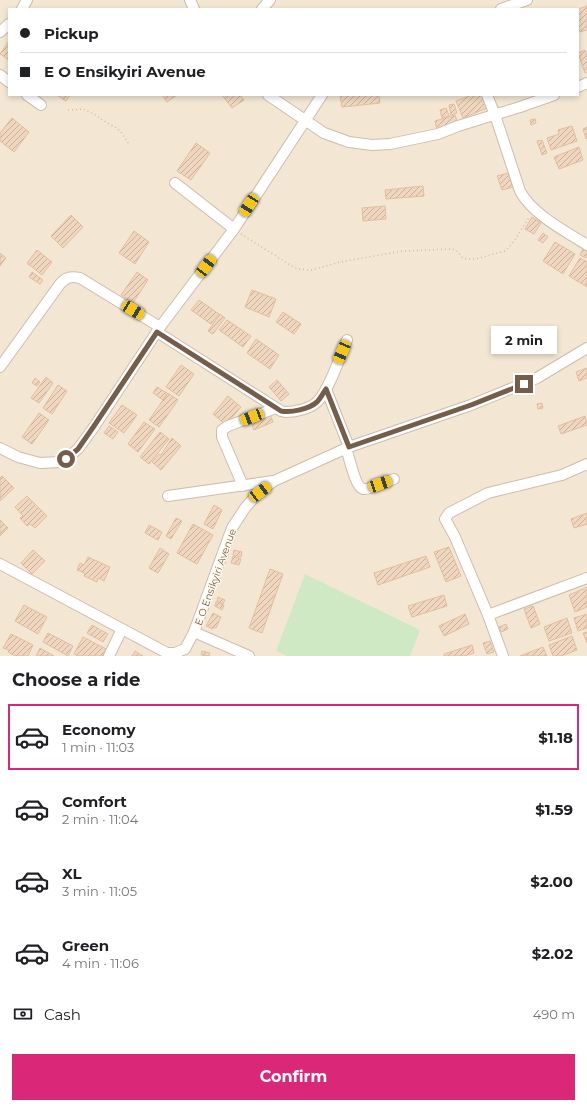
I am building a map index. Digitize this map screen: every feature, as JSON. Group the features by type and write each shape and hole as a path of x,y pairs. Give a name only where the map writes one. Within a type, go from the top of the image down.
{"street":[{"path":"263,8 270,0"},
{"path":"504,8 527,0"},
{"path":"0,32 8,25"},
{"path":"28,96 41,105"},
{"path":"269,96 304,121 324,133 349,142 372,145 390,144 438,134 458,126 551,96"},
{"path":"0,448 18,457 40,463 60,462 78,449 158,329 234,229 321,96"},
{"path":"487,96 523,198 534,209 587,245"},
{"path":"175,182 234,229"},
{"path":"0,367 60,284 64,279 69,277 80,278 281,411 289,412 311,406 321,398 347,340"},
{"name":"E O Ensikyiri Avenue","path":"122,629 167,653 187,652 232,528 245,508 260,492 274,481 348,447 479,402 537,378 587,348"},
{"path":"326,389 348,447 358,486 362,489 394,480"},
{"path":"243,486 222,437 222,430 228,426 276,408"},
{"path":"503,656 488,615 454,537 447,525 445,519 446,516 488,493 562,475 587,464"},
{"path":"168,496 274,481"},
{"path":"1,567 122,629 109,656"},
{"path":"488,615 587,578"},
{"path":"194,632 249,656"}],"path":[{"path":"68,110 83,109 94,114 121,132 130,146"},
{"path":"234,229 290,265 298,269 312,270 340,262 403,250 451,249 456,250 463,258 475,259 505,251 512,244 534,209"}],"shaded area":[{"path":"0,0 587,0 587,656 0,656"}],"green space":[{"path":"305,574 420,630 410,656 287,656 276,651"}],"building":[{"path":"587,6 587,30 580,32 579,29 579,9"},
{"path":"8,42 8,59 0,54"},
{"path":"585,50 587,57 587,72 585,73 579,56 579,53"},
{"path":"58,96 69,96 66,101"},
{"path":"163,96 176,96 167,102"},
{"path":"223,96 241,96 244,100 232,108"},
{"path":"340,96 379,96 380,103 342,107"},
{"path":"469,96 482,96 487,108 463,118 456,101"},
{"path":"454,104 457,113 451,115 449,105"},
{"path":"446,108 449,116 442,118 440,110"},
{"path":"455,115 458,124 437,130 435,121"},
{"path":"12,118 29,132 14,152 0,141 0,133"},
{"path":"535,119 536,123 531,125 530,120"},
{"path":"572,126 577,141 551,150 547,138 559,134 558,130"},
{"path":"587,127 587,138 586,139 583,129"},
{"path":"542,140 547,153 542,155 537,141"},
{"path":"196,143 210,153 191,180 177,171"},
{"path":"579,147 583,160 559,169 554,157"},
{"path":"508,173 513,187 502,190 497,176"},
{"path":"423,186 424,196 386,199 385,190"},
{"path":"385,206 386,219 363,221 362,208"},
{"path":"71,215 83,227 63,248 51,236"},
{"path":"532,217 541,223 534,234 525,229"},
{"path":"134,231 149,242 135,264 119,253"},
{"path":"543,233 548,237 543,243 538,240"},
{"path":"555,242 575,254 563,274 543,261"},
{"path":"583,249 587,252 586,258 580,255"},
{"path":"37,250 52,262 42,275 27,263"},
{"path":"0,253 6,258 0,266"},
{"path":"580,258 587,262 587,287 569,276"},
{"path":"32,272 43,280 40,284 29,277"},
{"path":"137,272 148,280 133,303 121,295"},
{"path":"252,290 276,299 269,317 245,307"},
{"path":"199,300 219,314 211,324 191,310"},
{"path":"283,312 301,324 294,334 276,322"},
{"path":"220,314 225,318 213,334 208,331"},
{"path":"227,320 251,336 243,347 219,330"},
{"path":"256,339 279,355 270,369 247,353"},
{"path":"181,365 194,374 179,396 166,387"},
{"path":"587,368 587,378 579,381 576,372"},
{"path":"46,377 53,383 39,403 31,398"},
{"path":"35,378 40,382 37,386 32,383"},
{"path":"277,380 289,394 281,401 269,387"},
{"path":"58,385 67,391 52,414 43,408"},
{"path":"157,387 167,393 163,400 153,393"},
{"path":"168,393 178,400 159,427 149,420"},
{"path":"228,396 241,407 226,425 213,414"},
{"path":"542,403 543,408 538,409 537,404"},
{"path":"122,405 137,415 124,433 109,423"},
{"path":"269,412 273,422 254,430 250,420"},
{"path":"39,413 49,420 32,444 22,437"},
{"path":"585,416 587,425 561,434 558,426"},
{"path":"144,422 155,429 138,452 128,444"},
{"path":"109,426 118,432 113,439 104,433"},
{"path":"160,432 169,439 149,464 140,457"},
{"path":"172,438 181,446 161,470 152,462 159,454 161,455"},
{"path":"2,476 14,488 0,501 0,478"},
{"path":"27,496 47,516 35,528 30,524 27,526 20,518 23,516 15,507"},
{"path":"214,505 222,510 213,529 204,524"},
{"path":"587,513 587,524 574,528 571,519"},
{"path":"176,518 182,521 171,539 166,536"},
{"path":"0,520 8,528 0,536"},
{"path":"193,524 213,535 197,564 177,553"},
{"path":"149,525 162,532 158,540 145,533"},
{"path":"449,547 461,576 446,582 434,552"},
{"path":"160,548 169,554 158,573 149,568"},
{"path":"33,550 45,561 32,574 21,563"},
{"path":"234,550 242,552 241,557 233,555"},
{"path":"233,556 241,559 239,565 231,563"},
{"path":"426,556 430,567 378,585 374,573"},
{"path":"88,557 110,567 104,581 98,578 97,582 84,576 85,573 77,570 80,563 84,565"},
{"path":"270,569 283,574 262,633 249,628"},
{"path":"587,587 587,603 585,604 587,607 575,612 569,595"},
{"path":"444,595 447,606 412,617 408,606"},
{"path":"218,597 225,600 223,604 217,601"},
{"path":"216,602 224,605 222,610 215,606"},
{"path":"24,605 47,617 38,634 15,621"},
{"path":"533,606 540,624 531,628 524,609"},
{"path":"213,613 221,617 216,628 213,627 213,629 206,626"},
{"path":"465,614 469,624 444,636 439,626"},
{"path":"587,614 587,628 578,631 574,618"},
{"path":"567,618 572,633 549,641 544,627"},
{"path":"506,624 508,629 501,632 499,627"},
{"path":"92,625 108,634 103,642 87,633"},
{"path":"587,632 587,643 583,633"},
{"path":"48,633 73,646 68,656 43,642"},
{"path":"11,634 33,645 28,656 15,656 8,652 9,650 3,648"},
{"path":"572,636 577,650 561,656 553,656 549,645"},
{"path":"83,637 106,649 102,656 78,656 74,654"},
{"path":"490,641 494,652 487,654 483,643"},
{"path":"472,645 474,653 464,656 444,656 444,654"},
{"path":"543,647 547,656 520,656"},
{"path":"40,648 54,656 36,656"},
{"path":"135,651 143,656 132,656"},
{"path":"202,651 210,653 209,656 201,655"}],"route":[{"path":"66,459 78,449 157,332 281,411 289,412 311,406 321,398 326,389 349,447 471,405 524,384"}]}
